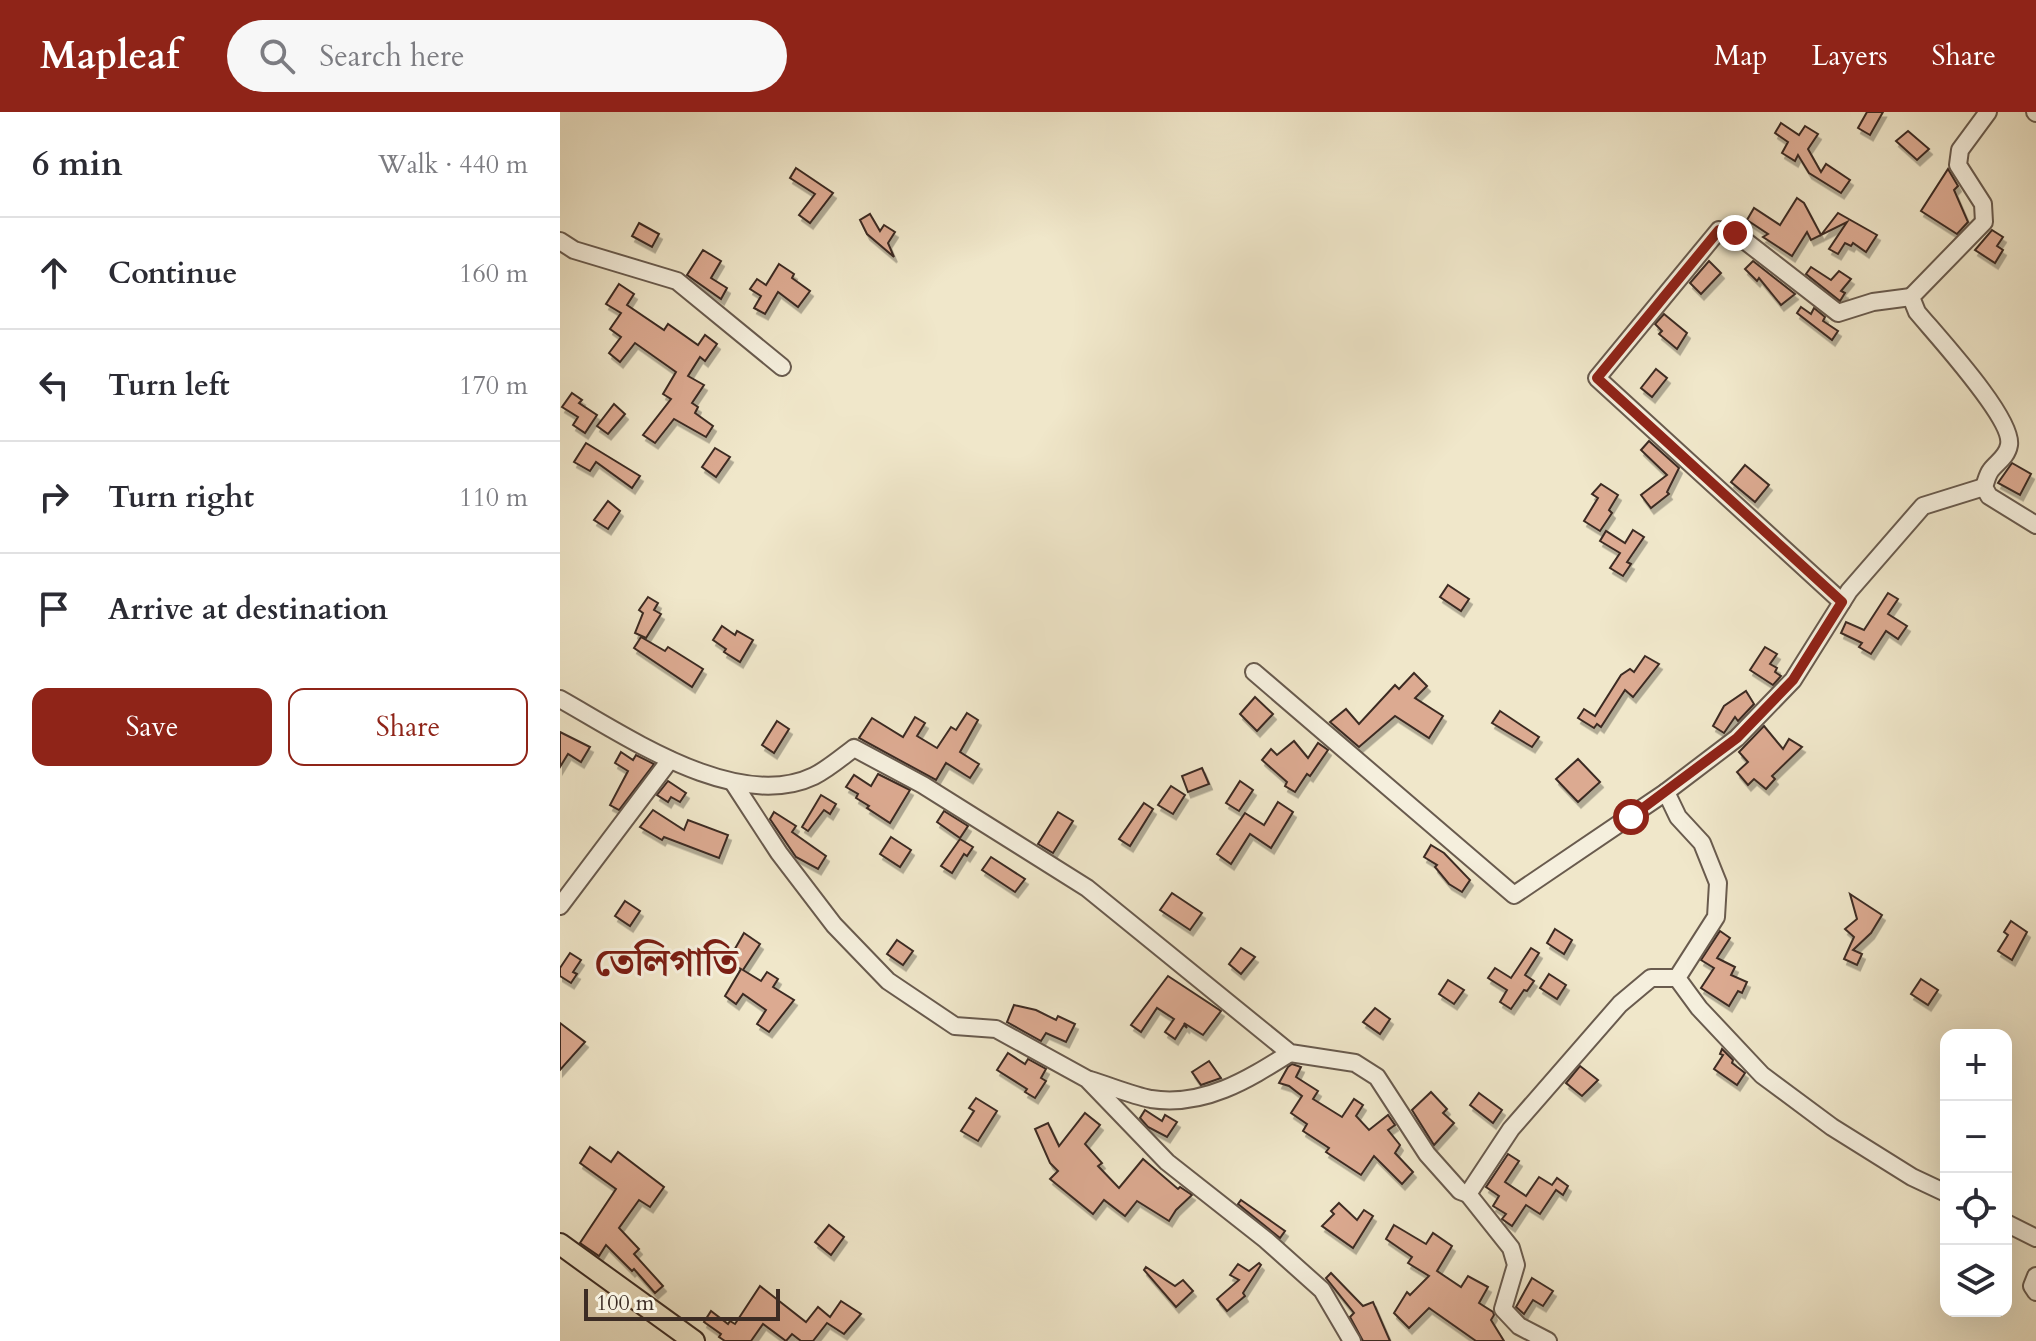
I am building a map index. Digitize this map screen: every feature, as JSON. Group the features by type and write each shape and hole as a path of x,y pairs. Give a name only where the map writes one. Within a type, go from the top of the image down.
{"main road":[{"path":"560,1244 694,1341"}],"street":[{"path":"1842,602 1597,378 1719,230 1735,233 1838,313 1873,302 1911,297 1984,222 1983,204 1958,165 1960,150 1988,112"},
{"path":"560,241 574,250 677,281 782,367"},
{"path":"1911,297 1917,312 1989,400 2007,429 2010,444 2004,458 1990,471 1984,487 1989,496 2036,525"},
{"path":"1254,672 1514,895 1666,792 1737,738 1793,680 1842,602 1923,506 1984,487"},
{"path":"560,699 670,760 734,784 774,785 813,776 854,748 923,785 1087,888 1290,1053 1355,1063 1377,1077 1427,1154 1460,1191 1468,1194 1511,1248 1516,1265 1503,1309 1519,1326 1548,1341"},
{"path":"560,906 670,760"},
{"path":"734,784 779,853 834,925 888,981 955,1026 996,1029 1087,1079 1151,1099 1199,1099 1242,1083 1290,1053"},
{"path":"1666,792 1678,817 1702,843 1718,883 1716,917 1677,978"},
{"path":"1468,1194 1511,1129 1620,1004 1651,978 1677,978"},
{"path":"1677,978 1699,1008 1762,1075 1832,1127 1912,1177 1940,1190"},
{"path":"1087,1079 1167,1162 1266,1240 1322,1290 1352,1341"},
{"path":"2012,1226 2036,1238"},
{"path":"2036,1276 2032,1286 2036,1292"}],"building":[{"path":"1867,112 1883,112 1870,135 1858,128"},
{"path":"1781,123 1799,135 1805,126 1818,134 1808,149 1821,172 1826,164 1850,180 1841,193 1809,173 1798,155 1795,161 1782,153 1788,142 1775,133"},
{"path":"1908,131 1929,149 1917,160 1896,141"},
{"path":"796,168 833,193 810,223 799,215 815,194 790,178"},
{"path":"1948,169 1958,186 1954,190 1968,222 1957,234 1921,211"},
{"path":"1797,198 1804,203 1821,235 1811,240 1807,232 1792,256 1763,237 1768,234 1747,220 1754,208 1780,225"},
{"path":"1838,213 1877,235 1866,252 1853,243 1851,246 1845,243 1838,254 1829,249 1847,222 1821,235"},
{"path":"870,214 880,231 884,225 895,232 888,243 894,257 867,234 860,220"},
{"path":"639,223 659,234 652,247 632,236"},
{"path":"1992,230 2003,237 1997,246 2003,250 1995,263 1975,250"},
{"path":"703,250 721,261 711,278 727,288 721,299 687,275"},
{"path":"1709,261 1721,273 1701,294 1690,283"},
{"path":"1753,261 1795,294 1781,305 1759,278 1757,281 1745,269"},
{"path":"779,264 810,291 798,307 778,292 765,314 754,308 761,296 750,289 757,279 766,285"},
{"path":"1811,267 1831,280 1839,271 1851,279 1841,291 1845,293 1840,301 1806,274"},
{"path":"619,284 634,294 627,305 664,330 668,324 698,345 705,335 717,344 705,361 700,357 688,376 704,385 692,403 698,407 695,413 713,426 706,437 674,419 655,443 643,435 671,399 663,394 676,372 635,343 620,362 609,353 621,337 610,329 621,313 606,304"},
{"path":"1801,307 1811,314 1814,308 1825,317 1823,321 1838,331 1832,340 1797,313"},
{"path":"1664,314 1687,333 1677,349 1659,334 1662,331 1655,324"},
{"path":"1656,369 1667,378 1652,397 1641,388"},
{"path":"572,393 582,400 579,403 597,415 585,433 573,425 578,417 562,407"},
{"path":"614,404 625,414 608,434 597,426"},
{"path":"1649,441 1679,468 1667,492 1669,494 1651,508 1641,495 1667,475 1641,450"},
{"path":"586,443 640,476 632,488 596,462 590,471 574,462"},
{"path":"715,448 730,457 716,477 702,467"},
{"path":"2012,463 2031,474 2020,495 1998,483"},
{"path":"1745,465 1769,485 1755,502 1731,482"},
{"path":"1601,484 1618,495 1609,510 1612,513 1600,531 1584,521 1598,498 1592,494"},
{"path":"608,501 620,511 608,529 594,520"},
{"path":"1633,530 1644,537 1627,562 1631,564 1623,576 1610,568 1620,553 1600,541 1606,531 1625,543"},
{"path":"1448,585 1469,599 1461,611 1440,597"},
{"path":"1888,593 1898,599 1888,614 1907,626 1898,639 1886,631 1871,654 1859,647 1862,643 1841,633 1846,622 1864,630"},
{"path":"648,597 658,603 654,610 661,614 646,638 635,633 643,613 639,610"},
{"path":"722,626 735,635 737,631 753,640 740,662 713,640"},
{"path":"641,637 665,651 668,647 703,669 692,687 634,648"},
{"path":"1765,647 1777,654 1770,664 1777,668 1775,672 1781,676 1773,685 1750,670"},
{"path":"1645,656 1659,664 1633,697 1625,690 1601,727 1597,724 1594,728 1578,718 1584,709 1595,716 1621,675 1630,669 1634,672"},
{"path":"1414,673 1427,686 1415,698 1443,716 1429,738 1395,716 1359,747 1330,722 1346,709 1359,724 1395,685 1399,689"},
{"path":"1746,691 1754,704 1738,721 1735,717 1724,733 1713,726 1724,706"},
{"path":"1255,697 1273,714 1257,731 1240,714"},
{"path":"1500,711 1539,737 1532,747 1492,723"},
{"path":"967,713 978,720 960,752 979,764 970,778 946,763 936,780 859,738 872,718 903,737 915,717 925,723 917,736 937,748 951,727 956,730"},
{"path":"777,721 789,729 774,753 762,745"},
{"path":"1764,726 1783,749 1789,739 1802,747 1772,776 1775,779 1766,789 1754,779 1748,785 1737,772 1748,762 1739,752"},
{"path":"560,732 590,747 581,762 568,754 560,767"},
{"path":"1294,741 1308,758 1318,743 1328,750 1295,792 1285,786 1287,782 1262,760 1271,749 1277,755"},
{"path":"621,752 633,760 636,755 654,764 619,810 610,805 628,771 615,763"},
{"path":"1578,759 1600,782 1578,802 1556,779"},
{"path":"1202,768 1209,784 1188,792 1182,776"},
{"path":"878,774 910,790 890,823 867,808 869,806 856,798 858,794 846,787 854,775 871,786"},
{"path":"668,781 686,793 680,802 671,797 668,802 657,795"},
{"path":"1240,781 1253,790 1239,811 1226,803"},
{"path":"1171,786 1185,795 1173,814 1158,805"},
{"path":"821,795 836,804 830,814 824,810 808,831 802,827"},
{"path":"1278,802 1293,812 1271,848 1250,834 1231,864 1217,854 1245,813 1264,825"},
{"path":"1144,803 1153,809 1130,846 1119,839"},
{"path":"653,810 684,830 688,820 728,835 719,858 664,837 662,840 640,827"},
{"path":"944,811 968,826 960,838 937,822"},
{"path":"774,812 796,826 792,832 826,856 818,869 796,857 770,819"},
{"path":"1058,812 1073,821 1053,853 1038,844"},
{"path":"891,837 911,850 900,867 880,854"},
{"path":"960,839 973,847 967,856 964,854 952,873 941,866"},
{"path":"1431,845 1444,853 1470,880 1462,892 1449,884 1435,867 1437,865 1424,857"},
{"path":"991,857 1025,879 1015,892 982,870"},
{"path":"1172,893 1202,913 1190,930 1160,910"},
{"path":"1850,894 1882,915 1871,933 1853,950 1862,954 1857,965 1844,959 1854,937 1845,929 1857,919"},
{"path":"625,901 640,911 630,926 615,916"},
{"path":"2011,921 2027,932 2012,960 1998,951 2008,935 2004,932"},
{"path":"1555,929 1572,940 1564,954 1547,943"},
{"path":"1720,931 1730,938 1717,958 1735,967 1731,975 1747,982 1742,993 1738,991 1729,1006 1701,988 1714,968 1701,960"},
{"path":"744,933 760,944 743,970 761,981 767,972 778,979 773,987 794,1000 769,1032 757,1024 766,1010 743,994 736,1004 725,996 741,969 728,961"},
{"path":"897,940 913,951 903,965 887,954"},
{"path":"1241,948 1255,957 1241,974 1229,964"},
{"path":"1531,948 1539,953 1525,975 1534,981 1511,1009 1500,1002 1507,990 1488,978 1495,968 1511,978"},
{"path":"570,953 581,960 573,972 577,974 571,983 560,976 560,968"},
{"path":"1549,974 1566,985 1557,999 1540,988"},
{"path":"1168,976 1221,1011 1203,1035 1184,1023 1187,1028 1184,1025 1175,1039 1165,1032 1174,1019 1157,1008 1141,1032 1131,1025"},
{"path":"1921,979 1938,990 1928,1005 1911,994"},
{"path":"1448,980 1464,990 1454,1004 1439,994"},
{"path":"1014,1005 1036,1010 1056,1020 1058,1016 1075,1024 1066,1042 1046,1033 1041,1041 1007,1022"},
{"path":"1375,1008 1390,1019 1380,1034 1363,1022"},
{"path":"560,1023 585,1042 560,1070"},
{"path":"1722,1049 1733,1060 1732,1063 1745,1073 1737,1085 1714,1069 1723,1055 1720,1054"},
{"path":"1008,1053 1025,1064 1028,1059 1046,1069 1041,1078 1046,1081 1035,1098 1025,1092 1027,1089 997,1070"},
{"path":"1209,1061 1221,1078 1201,1085 1192,1072"},
{"path":"1292,1064 1301,1067 1296,1077 1318,1091 1313,1099 1342,1117 1354,1099 1363,1105 1356,1116 1369,1130 1388,1115 1395,1125 1388,1130 1400,1145 1395,1153 1413,1172 1402,1184 1374,1156 1361,1175 1326,1152 1329,1148 1303,1131 1307,1124 1291,1113 1302,1096 1279,1083"},
{"path":"1580,1066 1598,1080 1582,1096 1566,1083"},
{"path":"1431,1092 1447,1109 1443,1113 1454,1123 1434,1145 1412,1110"},
{"path":"1479,1093 1502,1110 1493,1123 1470,1105"},
{"path":"976,1098 997,1111 978,1141 961,1131 974,1111 969,1108"},
{"path":"1145,1110 1162,1121 1165,1115 1177,1122 1167,1137 1148,1127 1140,1118"},
{"path":"1085,1113 1100,1125 1085,1144 1102,1163 1098,1166 1119,1188 1143,1159 1178,1189 1180,1187 1192,1195 1169,1221 1137,1201 1125,1216 1104,1200 1093,1214 1050,1179 1058,1171 1050,1163 1035,1129 1048,1123 1059,1146"},
{"path":"590,1147 611,1162 618,1152 664,1187 650,1207 639,1200 619,1228 639,1249 634,1254 663,1286 655,1293 634,1269 632,1271 606,1245 599,1256 580,1243 616,1189 580,1163"},
{"path":"1508,1154 1519,1161 1505,1182 1526,1196 1539,1177 1552,1185 1557,1178 1568,1186 1563,1195 1556,1190 1540,1214 1526,1205 1512,1226 1502,1219 1506,1214 1493,1206 1499,1196 1486,1187"},
{"path":"1241,1200 1285,1231 1280,1238 1238,1204"},
{"path":"1339,1203 1357,1220 1364,1210 1373,1216 1353,1248 1322,1226 1334,1214 1331,1211"},
{"path":"829,1225 844,1237 831,1255 815,1242"},
{"path":"1394,1225 1426,1244 1433,1233 1452,1246 1437,1271 1461,1287 1468,1276 1488,1287 1479,1303 1493,1312 1491,1320 1504,1341 1476,1341 1429,1308 1409,1328 1394,1313 1407,1292 1410,1295 1429,1276 1408,1263 1412,1257 1386,1239"},
{"path":"1259,1263 1261,1265 1243,1293 1245,1296 1227,1311 1217,1299 1239,1280 1230,1275 1238,1264 1249,1271"},
{"path":"1146,1267 1175,1286 1183,1280 1193,1291 1176,1307 1144,1270"},
{"path":"1331,1273 1363,1306 1373,1302 1390,1341 1363,1341 1350,1317 1354,1313 1326,1278"},
{"path":"1532,1278 1553,1291 1543,1306 1533,1300 1524,1314 1516,1307"},
{"path":"760,1286 806,1322 818,1307 830,1317 841,1301 861,1314 844,1334 827,1323 813,1341 801,1341 792,1334 786,1341 763,1324 751,1341 725,1341 719,1337 721,1334 704,1322 711,1311 728,1324 730,1321 735,1324"}],"district":[{"name":"তেলিগাতি","path":"666,963"}],"route":[{"path":"1631,817 1737,738 1793,680 1842,602 1597,378 1719,230 1735,233"}]}
